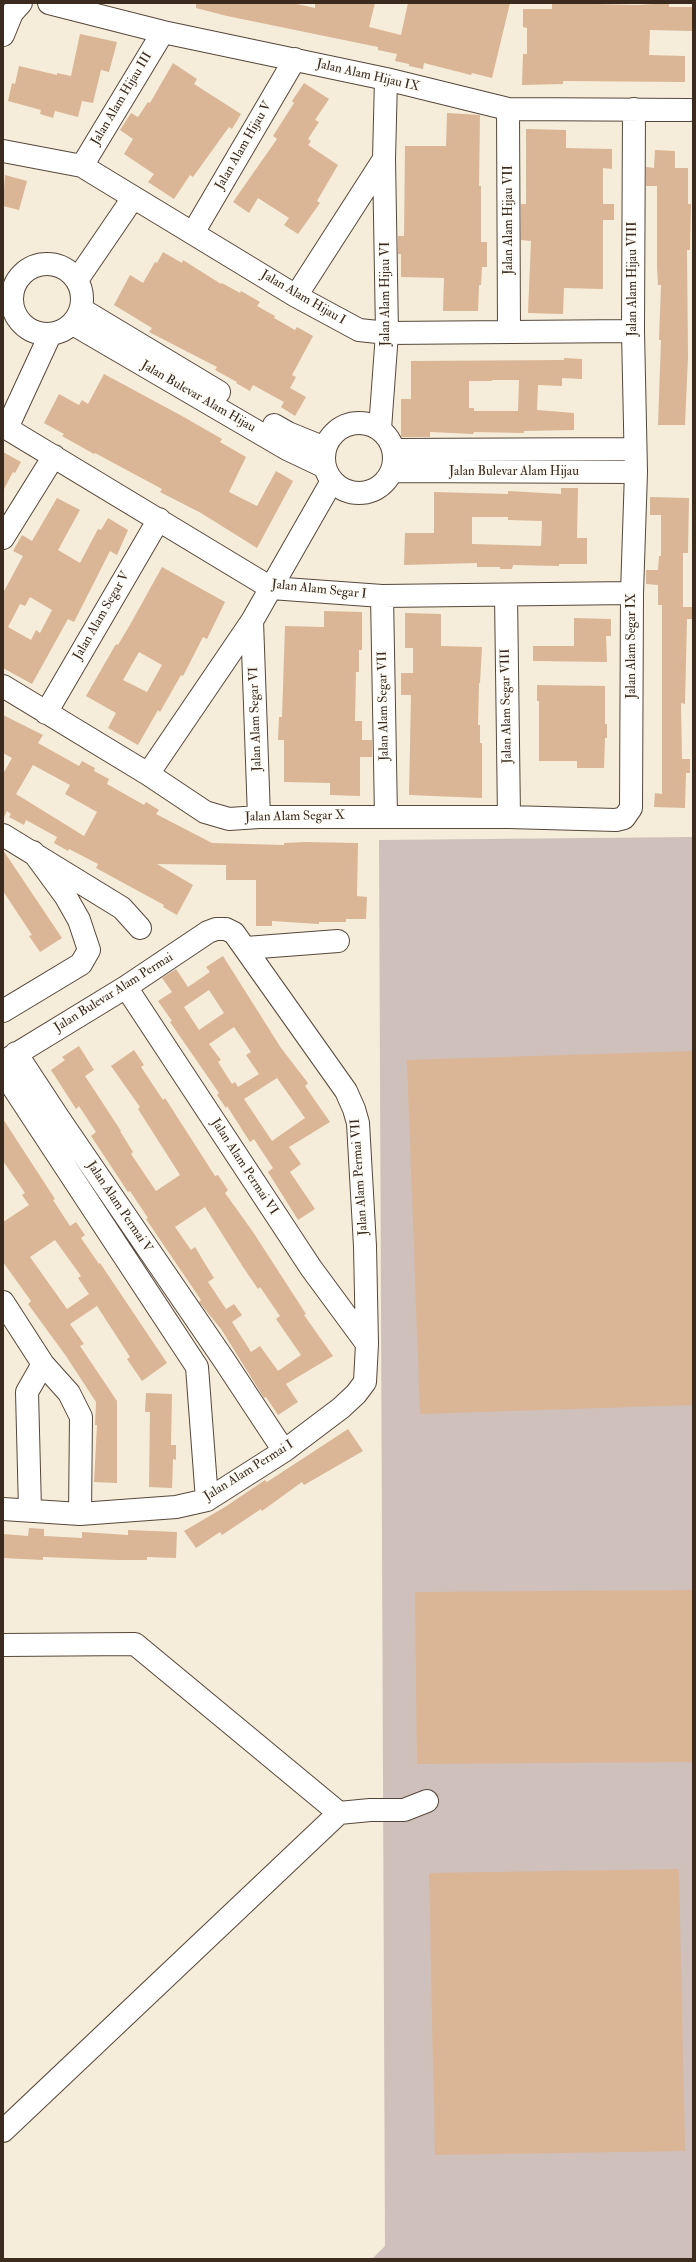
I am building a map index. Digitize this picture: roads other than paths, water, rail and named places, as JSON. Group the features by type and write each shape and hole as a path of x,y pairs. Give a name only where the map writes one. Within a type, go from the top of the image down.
{"street":[{"name":"Jalan Alam Hijau IX","path":"49,3 163,32 386,79 508,109 690,110"},
{"path":"3,35 19,4"},
{"name":"Jalan Alam Hijau III","path":"82,166 163,32"},
{"name":"Jalan Alam Hijau V","path":"193,233 294,60"},
{"name":"Jalan Alam Hijau VI","path":"380,428 387,333 384,159 386,79"},
{"name":"Jalan Alam Hijau VII","path":"508,109 509,331"},
{"name":"Jalan Alam Hijau VIII","path":"634,109 633,331 636,472"},
{"name":"Jalan Alam Hijau I","path":"3,150 82,166 296,296 359,330 387,333 633,331"},
{"path":"296,296 384,159"},
{"path":"77,280 133,198"},
{"path":"46,264 63,268 77,280 82,294 77,317 62,332 50,335 35,333 22,325 14,313 8,289 28,269 46,264"},
{"name":"Jalan Bulevar Alam Hijau","path":"77,317 288,433 327,465"},
{"path":"5,427 50,335"},
{"path":"148,774 252,621 270,588 327,465 331,436 341,427 354,422 368,423 380,428 394,450 395,461 392,471 384,483 372,491 358,493 344,490 327,465"},
{"name":"Jalan Alam Segar I","path":"5,427 159,519 270,588 382,596 632,593"},
{"name":"Jalan Bulevar Alam Hijau","path":"394,450 635,449"},
{"path":"3,538 54,456"},
{"name":"Jalan Bulevar Alam Hijau","path":"392,471 636,472"},
{"name":"Jalan Alam Segar IX","path":"624,818 631,808 632,593 636,472"},
{"name":"Jalan Alam Segar V","path":"46,713 159,519"},
{"name":"Jalan Alam Segar VIII","path":"506,595 509,817"},
{"name":"Jalan Alam Segar VII","path":"382,596 386,816"},
{"name":"Jalan Alam Segar VI","path":"252,621 259,817"},
{"name":"Jalan Alam Segar X","path":"3,686 148,774 205,812 228,819 259,817 386,816 616,820 624,818"},
{"path":"3,835 122,908 140,928"},
{"path":"3,1010 81,964 89,950 79,920 66,897 32,852"},
{"name":"Jalan Bulevar Alam Permai","path":"10,1058 126,987 208,932 216,929 226,929"},
{"name":"Jalan Alam Permai VII","path":"226,929 234,933 246,948 346,1091 354,1108 358,1123 367,1344"},
{"path":"246,948 338,941"},
{"name":"Jalan Alam Permai VI","path":"126,987 311,1268 367,1344"},
{"name":"Jalan Alam Permai V","path":"10,1058 114,1201 224,1360 284,1451"},
{"name":"Jalan Alam Permai V","path":"3,1072 197,1367 207,1500"},
{"path":"3,1302 43,1364 69,1393 81,1417 80,1514"},
{"name":"Jalan Alam Permai I","path":"3,1509 80,1514 176,1507 207,1500 284,1451 341,1408 356,1394 365,1382 367,1344"},
{"path":"197,1367 224,1360"},
{"path":"30,1510 27,1392 43,1364"},
{"path":"3,1645 135,1644 339,1813"},
{"path":"3,2131 339,1813 370,1810 404,1810 426,1801"}]}
